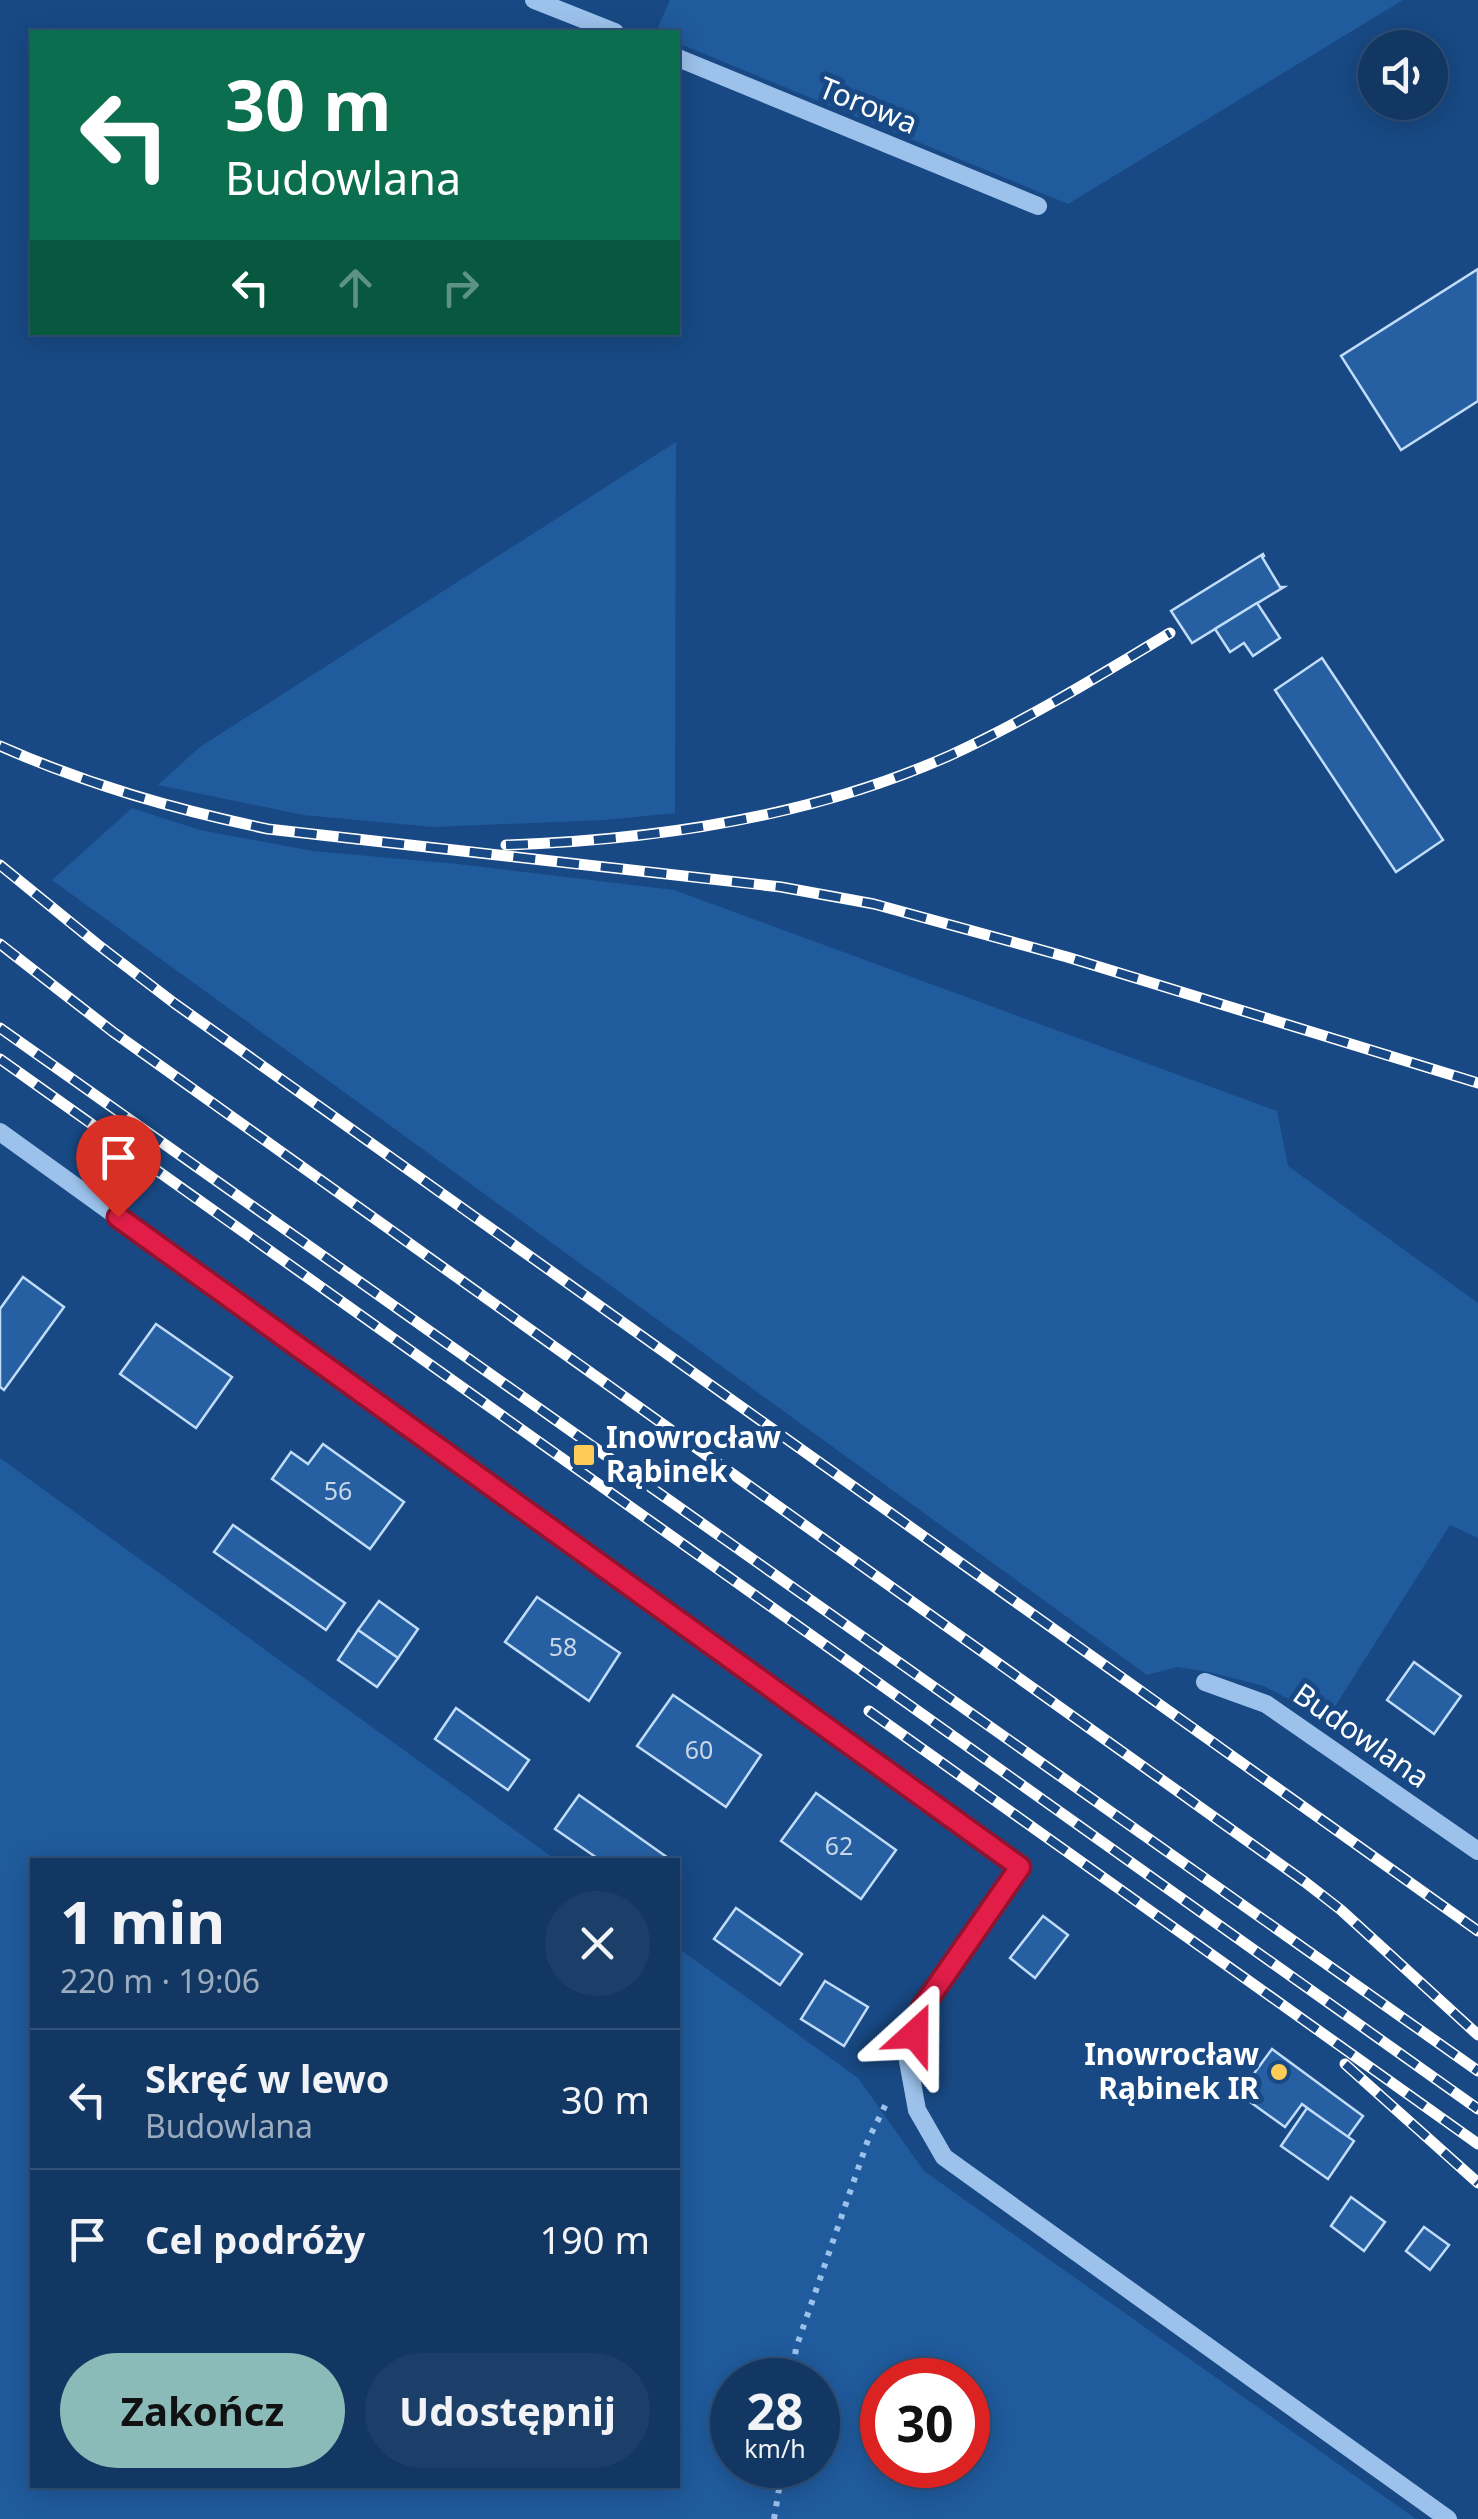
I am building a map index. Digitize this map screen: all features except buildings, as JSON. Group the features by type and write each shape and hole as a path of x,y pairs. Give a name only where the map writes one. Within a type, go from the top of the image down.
{"street":[{"path":"534,0 610,30"},
{"name":"Torowa","path":"680,59 1038,206"},
{"path":"0,1132 1020,1867 922,2008 908,2061 916,2110 944,2156 1448,2519"},
{"name":"Budowlana","path":"1205,1682 1266,1704 1478,1851"}],"path":[{"path":"795,2358 868,2140 908,2061"},
{"path":"774,2519 779,2488"}],"shaded area":[{"path":"670,0 1403,0 1068,204 680,44 680,30 657,30"},
{"path":"676,442 675,813 433,827 303,815 158,785 200,747"},
{"path":"132,808 200,830 313,851 674,890 1277,1111 1288,1166 1478,1303 1478,1538 1450,1525 1327,1719 1264,1686 1209,1672 1177,1667 1147,1675 52,880"},
{"path":"0,1458 553,1858 30,1858 30,2488 680,2488 680,1949 858,2078 924,2171 1416,2519 0,2519"}],"railway":[{"path":"506,845 677,831 844,795 951,755 1062,697 1170,633"},
{"path":"0,746 132,795 268,829 781,887 874,904 1067,957 1478,1083"},
{"path":"0,865 174,1003 1478,1931"},
{"path":"0,944 113,1032 1305,1882 1478,2035"},
{"path":"0,1028 1478,2071"},
{"path":"0,1059 1478,2109"},
{"path":"869,1711 1478,2144"},
{"path":"1345,2064 1478,2183"}],"place":[{"name":"Inowrocław Rąbinek","path":"584,1455"},
{"name":"Inowrocław Rąbinek IR","path":"1279,2072"}],"route":[{"path":"118,1217 1020,1867 922,2008 915,2034"}]}
